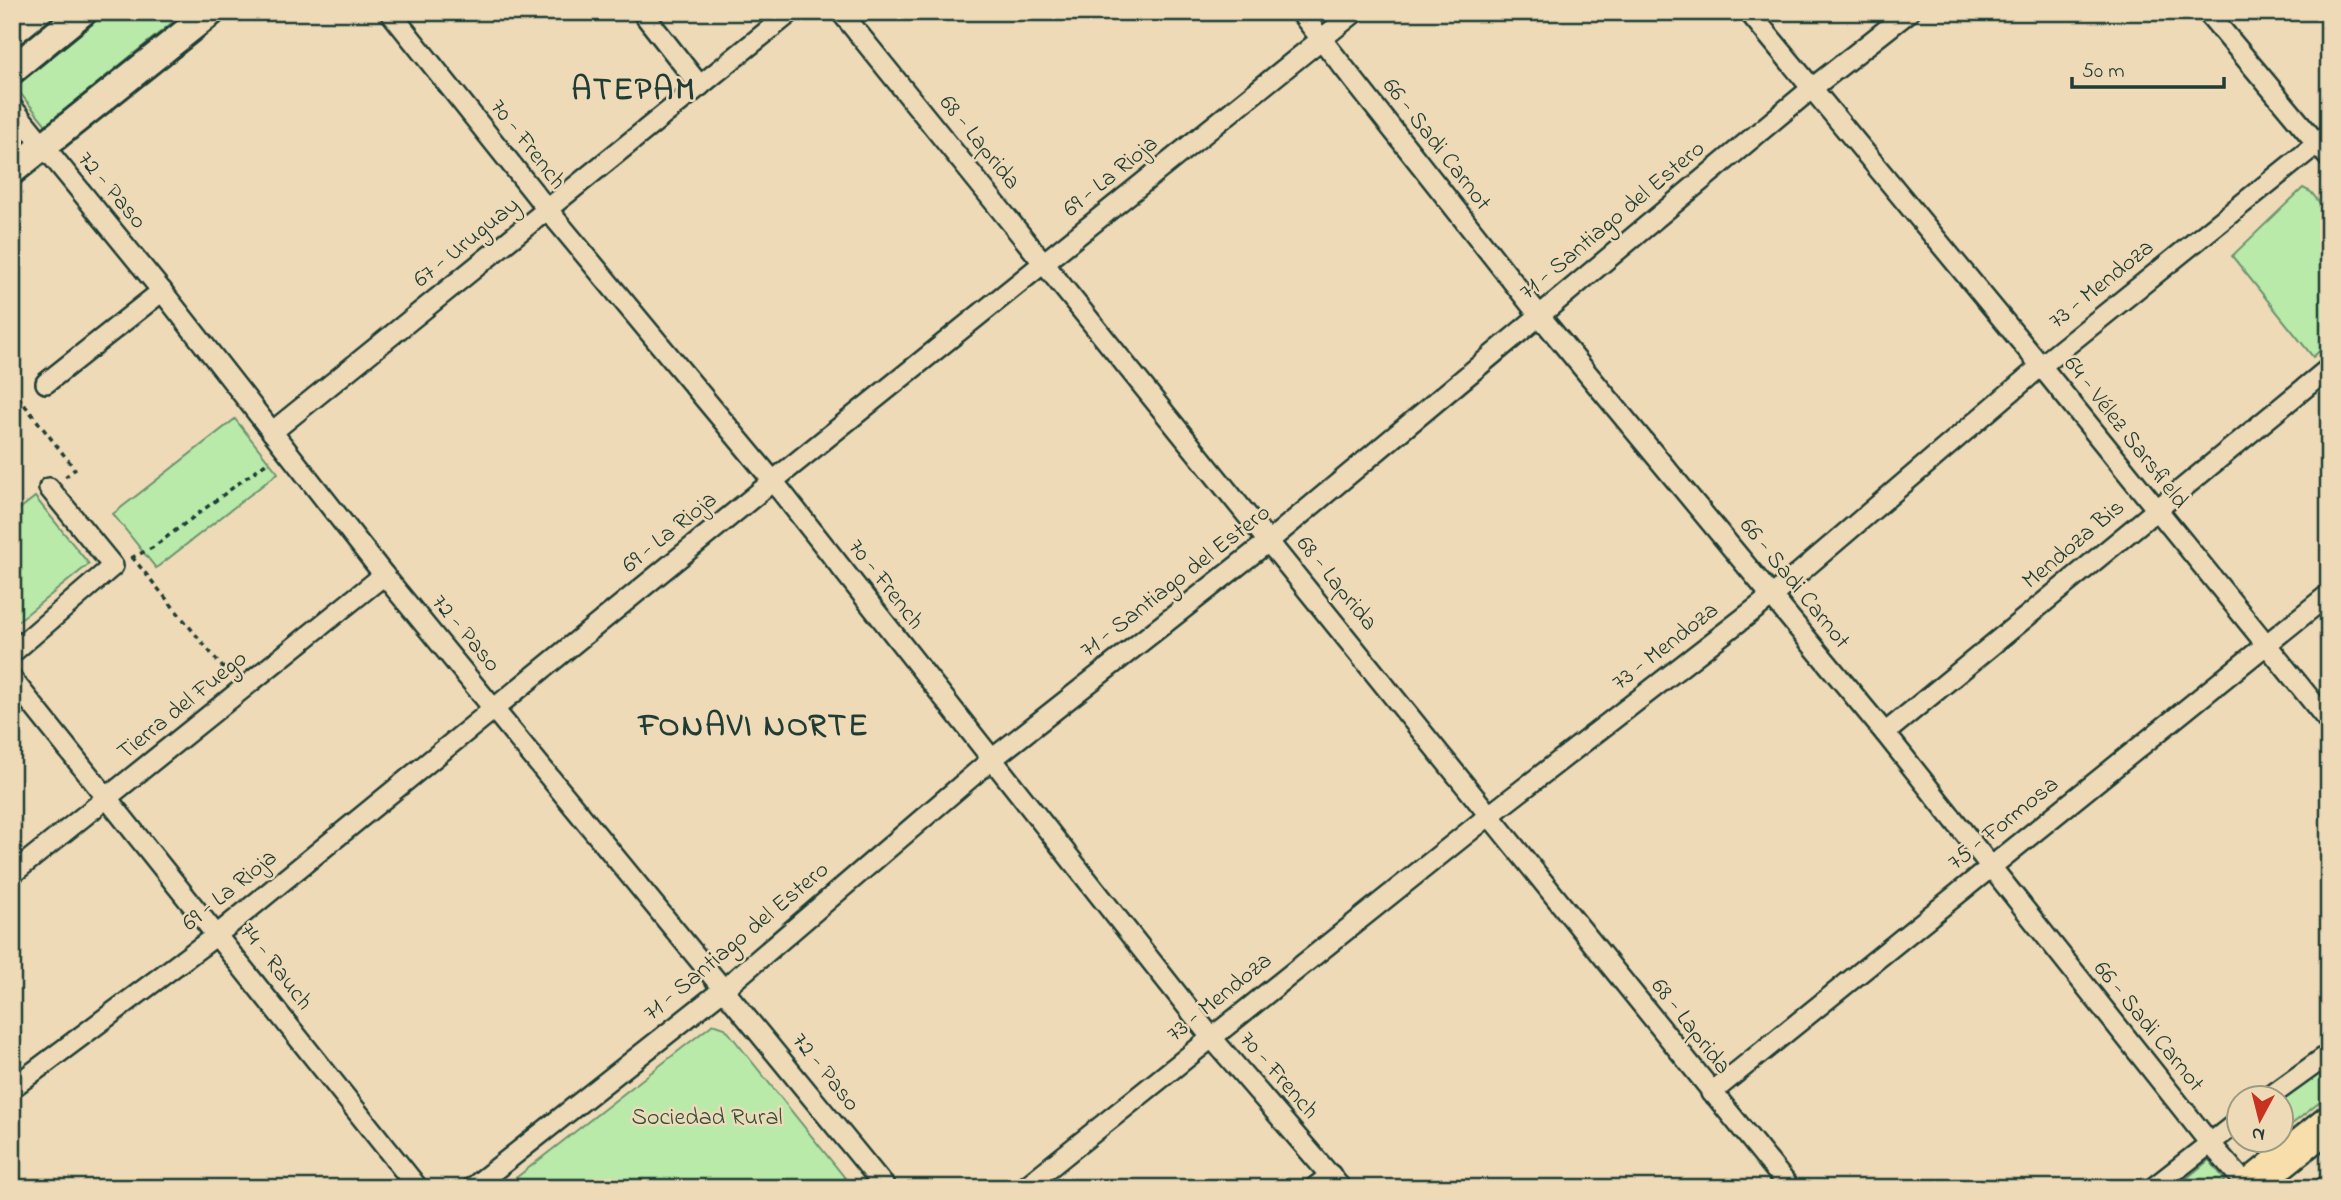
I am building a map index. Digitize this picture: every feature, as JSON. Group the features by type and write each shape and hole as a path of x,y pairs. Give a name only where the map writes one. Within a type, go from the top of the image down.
{"highway":[{"path":"2249,1188 2329,1123"}],"main road":[{"path":"12,70 83,12"},
{"path":"12,171 211,12"}],"street":[{"name":"70 - French","path":"390,12 547,209 773,481 1211,1037 1336,1181"},
{"path":"642,12 700,86"},
{"name":"67 - Uruguay","path":"272,432 791,12"},
{"name":"68 - Laprida","path":"841,12 1491,814 1711,1093 1790,1188"},
{"name":"66 - Sadi Carnot","path":"1300,12 1539,315 1885,733 1989,868 2249,1188"},
{"name":"69 - La Rioja","path":"12,1088 218,934 494,707 1354,12"},
{"name":"64 - Vélez Sarsfield","path":"1749,12 2041,366 2154,510 2329,722"},
{"name":"71 - Santiago del Estero","path":"472,1188 724,988 991,760 1269,541 1811,89 1909,12"},
{"path":"2207,12 2325,145"},
{"name":"72 - Paso","path":"12,107 162,291 384,575 886,1188"},
{"name":"73 - Mendoza","path":"1024,1188 1491,814 1772,596 2041,366 2325,145"},
{"path":"47,383 162,291"},
{"name":"Mendoza Bis","path":"1885,733 2329,368"},
{"path":"12,653 113,566 49,488"},
{"name":"Tierra del Fuego","path":"12,874 384,575"},
{"name":"75 - Formosa","path":"1711,1093 2329,594"},
{"name":"74 - Rauch","path":"12,679 418,1188"},
{"path":"2287,1084 2329,1054"},
{"path":"2153,1188 2226,1130"},
{"path":"1314,1188 1336,1181"},
{"path":"2324,1188 2329,1184"}],"path":[{"path":"12,389 75,469 49,488"},
{"path":"113,566 152,548 285,449"},
{"path":"132,557 241,690"}],"green space":[{"path":"107,12 185,12 46,125 15,87"},
{"path":"2303,188 2311,192 2329,214 2329,342 2313,357 2232,256"},
{"path":"235,419 278,473 156,568 113,514"},
{"path":"35,497 89,564 12,626 12,515"},
{"name":"Sociedad Rural","path":"713,1024 725,1028 853,1188 503,1188"},
{"path":"2321,1070 2329,1080 2329,1095 2296,1121 2296,1090"},
{"path":"2209,1160 2225,1180 2215,1188 2175,1188"}],"district":[{"name":"ATEPAM","path":"634,91"},
{"name":"FONAVI NORTE","path":"754,727"}]}
